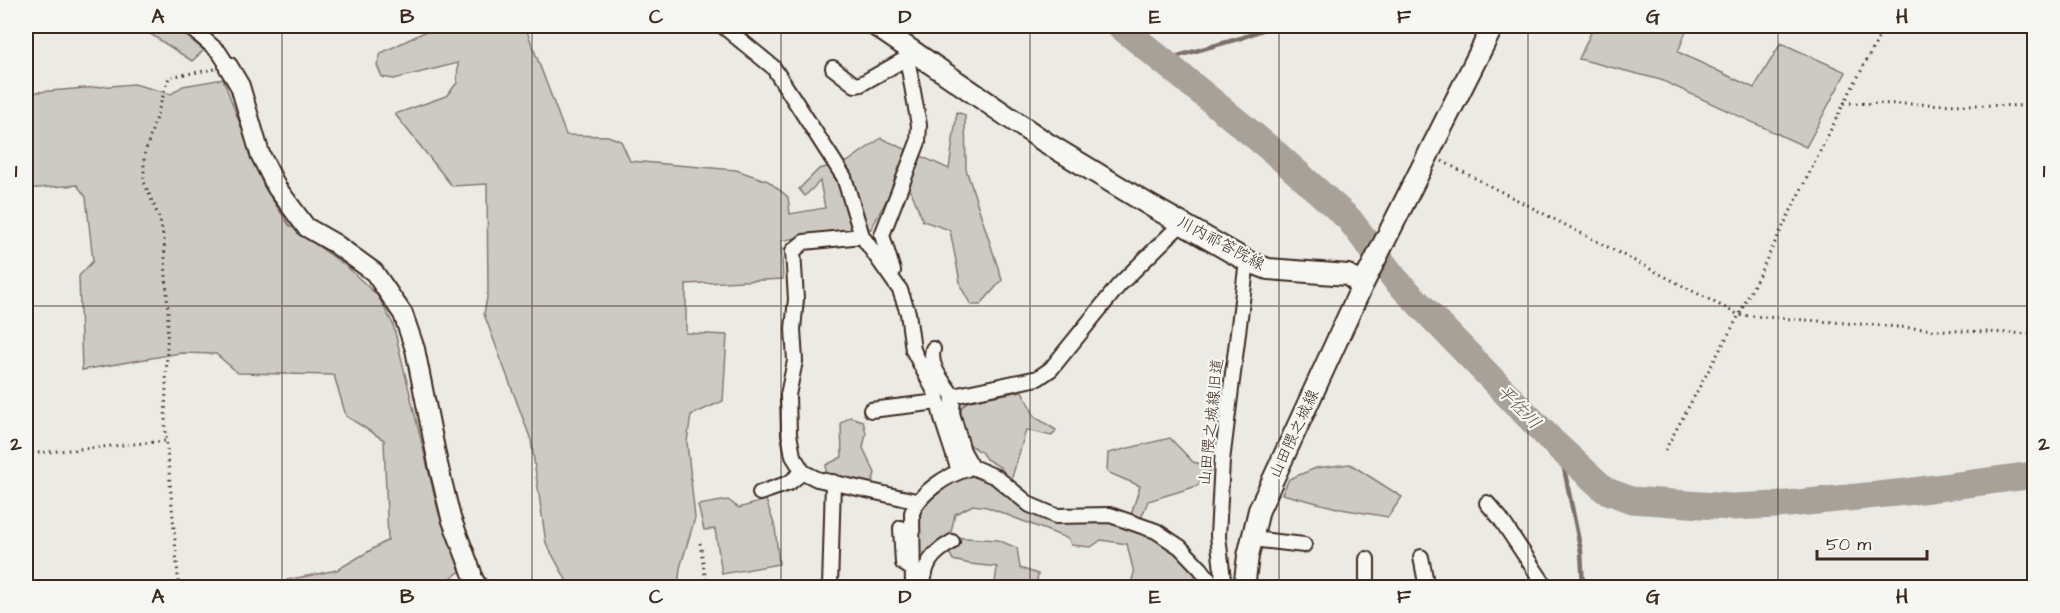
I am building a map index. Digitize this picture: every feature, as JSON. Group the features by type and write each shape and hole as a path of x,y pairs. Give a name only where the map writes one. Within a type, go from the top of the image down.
{"main road":[{"name":"川内祁答院線","path":"880,26 909,54 1045,142 1247,261 1268,269 1348,275 1366,279"},
{"path":"1366,279 1493,26"},
{"name":"山田隈之城線","path":"1244,588 1259,510 1366,279"}],"street":[{"path":"189,26 219,52 240,86 260,154 277,188 306,227 334,243 374,272 403,315 415,349 451,518 477,580"},
{"path":"723,26 773,67 844,177 862,236 900,290"},
{"path":"833,68 855,85 861,84 909,54 919,125 918,142 882,235 887,257 908,313 913,350 936,394 966,469"},
{"path":"953,396 1038,378 1051,369 1119,285 1182,223"},
{"path":"862,236 804,242 793,251 796,299 792,329 795,361 788,395 789,434 793,456 803,472 817,479 916,501"},
{"name":"山田隈之城線旧道","path":"1224,588 1218,536 1222,461 1247,261"},
{"path":"933,349 931,356 933,364 953,396 952,413 966,469"},
{"path":"871,410 938,402"},
{"path":"913,588 912,513 916,501 966,469 996,477 1030,505 1056,516 1110,515 1156,531 1180,547 1215,588"},
{"path":"760,494 789,483 803,472"},
{"path":"830,588 833,482"},
{"path":"1487,503 1500,518 1542,581 1541,588"},
{"path":"901,528 903,562 912,569"},
{"path":"1252,539 1305,544"},
{"path":"923,588 924,575 929,561 938,550 951,542"},
{"path":"1421,557 1427,588"},
{"path":"1367,559 1367,588"}],"path":[{"path":"1665,450 1739,315 1844,103 1885,26"},
{"path":"179,588 166,441 168,312 164,240 160,220 144,182 144,156 169,77 228,66"},
{"path":"1844,103 2034,106"},
{"path":"1429,154 1739,315 1939,330 2034,334"},
{"path":"26,454 166,441"},
{"path":"700,543 707,588"}],"shaded area":[{"path":"138,26 173,26 204,50 192,61"},
{"path":"437,26 525,26 566,135 608,136 621,141 630,161 736,170 768,181 788,197 790,214 825,208 820,181 805,196 799,189 819,169 847,162 881,138 949,169 957,112 965,115 966,169 1002,280 980,305 971,305 961,287 950,230 923,221 911,191 894,186 871,229 829,231 781,241 783,279 686,284 686,333 727,335 723,401 691,415 687,442 695,518 680,568 678,587 570,587 546,543 531,440 484,314 488,292 487,184 452,186 395,114 446,96 457,83 458,63 394,79 382,77 377,65 381,53"},
{"path":"1594,26 1688,26 1678,52 1754,88 1781,43 1846,72 1806,147 1661,80 1579,59"},
{"path":"223,79 264,187 289,225 346,266 378,296 393,324 439,514 462,570 438,587 281,587 287,580 337,570 388,540 384,440 346,416 334,375 238,373 216,354 180,353 82,370 79,276 93,261 86,197 77,185 26,189 26,93 134,84 171,94 183,86"},
{"path":"1022,391 1035,417 1056,430 1052,436 1026,430 1011,481 1000,467 986,459 982,453 969,444 961,423 961,408 968,401"},
{"path":"850,417 863,421 866,433 863,448 875,473 872,483 826,473 826,465 842,457 841,423"},
{"path":"1170,438 1193,462 1213,467 1197,486 1148,501 1140,521 1130,518 1140,486 1107,472 1108,453"},
{"path":"1350,464 1402,497 1388,517 1341,509 1282,494 1289,479 1316,468"},
{"path":"972,471 997,480 1029,508 1102,520 1149,531 1183,556 1197,576 1185,587 1130,587 1134,573 1127,544 1101,540 1091,547 1071,545 1069,539 987,507 973,505 955,514 950,537 998,540 1017,548 1020,568 1038,574 1036,587 979,587 995,583 997,567 953,560 947,548 916,572 919,504 954,477"},
{"path":"728,500 739,508 766,500 775,527 779,564 722,574 715,529 704,530 698,505"}],"waterway":[{"name":"平佐川","path":"1120,26 1273,151 1349,219 1395,279 1553,442 1605,490 1631,500 1731,507 1778,505 1906,492 2034,475"},
{"path":"1164,60 1241,38 1273,26"},
{"path":"1560,449 1581,551 1583,588"}]}
